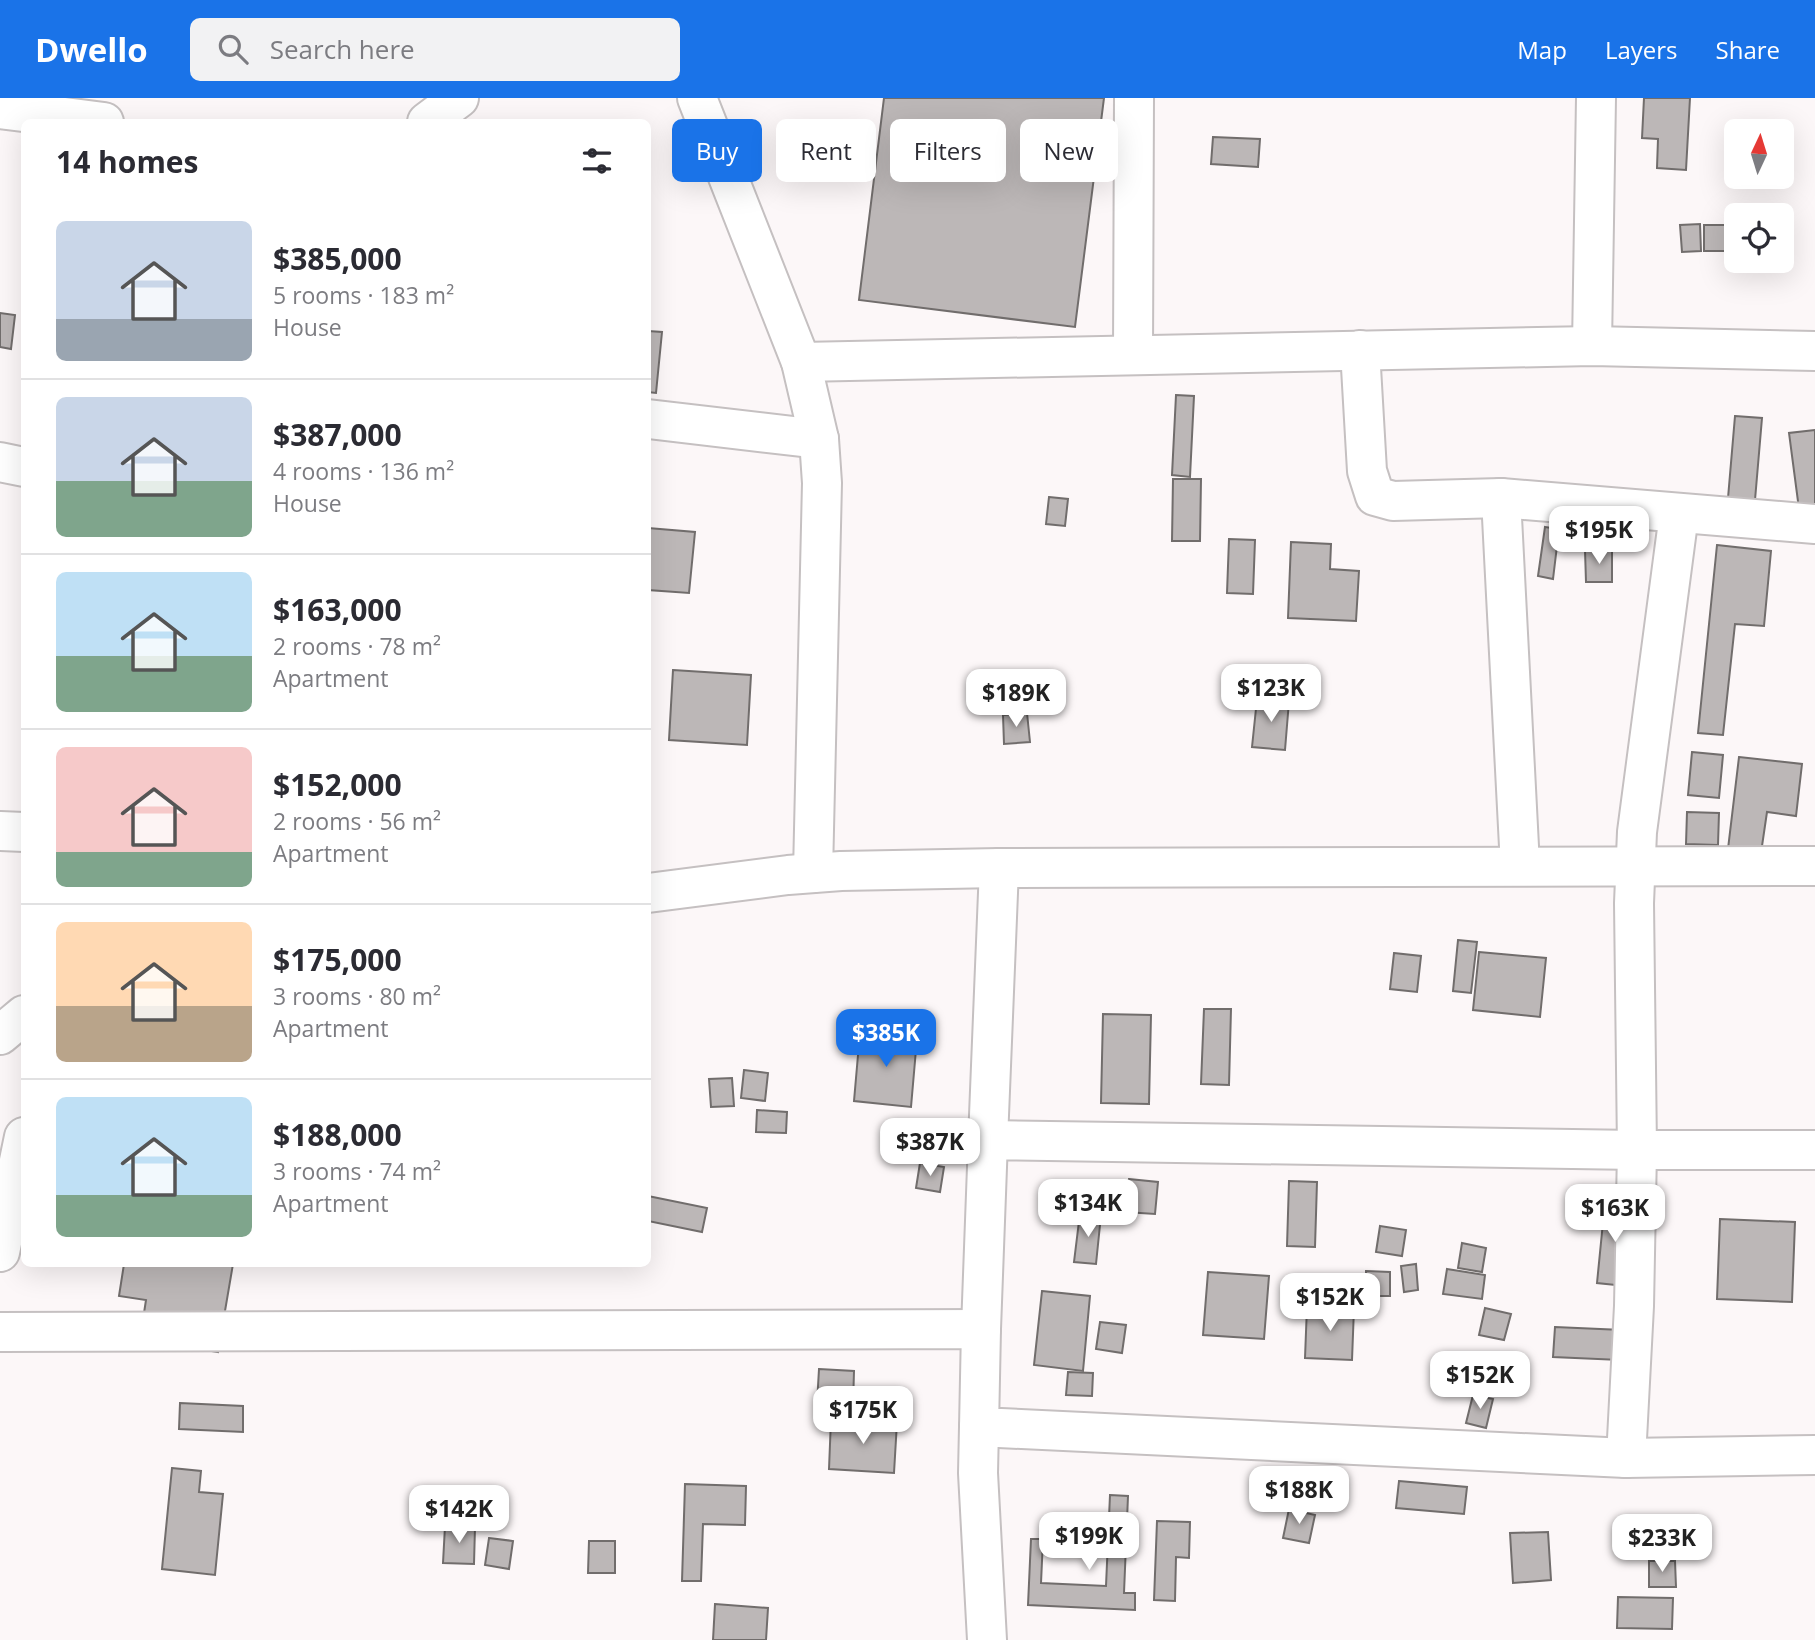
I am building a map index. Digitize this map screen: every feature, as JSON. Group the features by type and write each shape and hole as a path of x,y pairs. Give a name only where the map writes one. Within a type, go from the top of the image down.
{"street":[{"path":"431,119 459,98"},
{"path":"697,98 801,362 819,439 822,483 813,873"},
{"path":"1133,354 1134,98"},
{"path":"1592,346 1597,98"},
{"path":"0,109 80,119"},
{"path":"801,362 1592,346 1815,351"},
{"path":"1360,350 1367,471 1375,496 1393,501 1501,498 1815,524"},
{"path":"651,419 819,439"},
{"path":"0,461 21,466"},
{"path":"1501,498 1520,866"},
{"path":"1626,1458 1634,1306 1637,1150 1635,865 1637,832 1679,514"},
{"path":"0,831 21,832"},
{"path":"651,893 813,873 999,868 1815,866"},
{"path":"987,1640 978,1473 999,868"},
{"path":"0,1035 21,1018"},
{"path":"988,1140 1637,1150 1815,1150"},
{"path":"0,1252 21,1151"},
{"path":"0,1332 981,1329"},
{"path":"979,1427 1626,1458 1815,1455"}],"building":[{"path":"884,98 1104,98 1101,119 1020,119 1020,182 1093,182 1075,327 859,300 874,182 876,182"},
{"path":"1644,98 1690,98 1686,170 1657,168 1658,139 1642,138"},
{"path":"1213,137 1260,139 1258,167 1211,164"},
{"path":"1700,224 1701,251 1682,252 1680,225"},
{"path":"1704,225 1724,225 1724,251 1704,251"},
{"path":"0,313 15,315 11,349 0,347"},
{"path":"651,331 662,332 656,393 651,392"},
{"path":"1176,395 1194,396 1190,477 1172,475"},
{"path":"1735,416 1762,418 1755,500 1728,498"},
{"path":"1815,430 1815,507 1799,509 1789,433"},
{"path":"1173,479 1201,479 1200,541 1172,541"},
{"path":"1049,497 1068,499 1065,526 1046,524"},
{"path":"1545,527 1559,529 1553,579 1538,576"},
{"path":"651,528 695,532 689,593 651,590"},
{"path":"1229,539 1255,540 1253,594 1227,593"},
{"path":"1291,542 1331,544 1330,569 1359,571 1356,621 1288,618"},
{"path":"1717,545 1771,551 1764,626 1735,624 1723,735 1698,733"},
{"path":"1585,550 1612,550 1612,582 1586,582"},
{"path":"673,670 751,675 747,745 669,740"},
{"path":"1257,699 1289,701 1285,750 1252,747"},
{"path":"1027,713 1030,742 1004,744 1003,715"},
{"path":"1692,752 1723,755 1719,798 1688,795"},
{"path":"1739,757 1802,764 1796,816 1767,812 1761,853 1728,849"},
{"path":"1687,812 1719,813 1718,845 1686,844"},
{"path":"1458,940 1477,942 1471,993 1453,991"},
{"path":"1479,952 1546,958 1540,1017 1473,1010"},
{"path":"1394,953 1421,956 1417,992 1390,989"},
{"path":"1204,1009 1231,1009 1229,1085 1201,1084"},
{"path":"1103,1014 1151,1015 1149,1104 1101,1103"},
{"path":"860,1032 917,1038 911,1107 854,1101"},
{"path":"744,1070 768,1073 765,1101 741,1098"},
{"path":"732,1078 734,1106 711,1107 709,1079"},
{"path":"757,1110 787,1112 786,1133 756,1132"},
{"path":"920,1163 944,1167 940,1192 916,1188"},
{"path":"1129,1179 1158,1182 1155,1214 1125,1212"},
{"path":"1289,1181 1317,1182 1315,1247 1287,1246"},
{"path":"651,1197 707,1208 702,1232 651,1222"},
{"path":"1605,1202 1633,1205 1625,1286 1597,1283"},
{"path":"1080,1213 1101,1215 1096,1264 1074,1262"},
{"path":"1720,1219 1795,1222 1792,1302 1717,1299"},
{"path":"1380,1226 1406,1230 1402,1256 1376,1252"},
{"path":"1462,1243 1486,1248 1482,1272 1458,1268"},
{"path":"1416,1264 1418,1290 1404,1292 1401,1266"},
{"path":"124,1267 232,1267 218,1352 140,1339 146,1300 119,1296"},
{"path":"1447,1269 1485,1275 1482,1299 1443,1294"},
{"path":"1366,1271 1390,1272 1390,1296 1366,1296"},
{"path":"1208,1272 1269,1276 1264,1339 1203,1335"},
{"path":"1042,1291 1090,1296 1083,1371 1034,1365"},
{"path":"1307,1306 1354,1308 1352,1360 1305,1358"},
{"path":"1485,1308 1511,1314 1504,1340 1479,1335"},
{"path":"1100,1322 1126,1325 1122,1353 1096,1349"},
{"path":"1555,1327 1622,1330 1620,1360 1553,1357"},
{"path":"1499,1368 1522,1372 1519,1395 1496,1392"},
{"path":"819,1369 854,1371 853,1406 817,1404"},
{"path":"1068,1372 1093,1373 1092,1396 1066,1395"},
{"path":"1473,1395 1493,1399 1486,1428 1466,1423"},
{"path":"180,1403 243,1406 243,1432 179,1429"},
{"path":"831,1419 897,1422 894,1473 829,1469"},
{"path":"172,1468 201,1471 199,1492 223,1494 215,1575 162,1569"},
{"path":"1399,1481 1467,1487 1464,1514 1396,1508"},
{"path":"685,1484 746,1486 745,1525 703,1524 701,1581 682,1581"},
{"path":"446,1489 473,1490 472,1524 444,1522"},
{"path":"1110,1495 1128,1496 1124,1593 1135,1593 1135,1610 1028,1605 1031,1539 1043,1539 1041,1583 1106,1586"},
{"path":"1289,1509 1315,1515 1309,1543 1283,1538"},
{"path":"1157,1521 1190,1522 1189,1558 1176,1557 1175,1601 1154,1600"},
{"path":"445,1526 475,1527 474,1564 443,1563"},
{"path":"1548,1532 1551,1580 1513,1583 1510,1533"},
{"path":"489,1538 513,1541 509,1569 485,1565"},
{"path":"589,1541 615,1541 615,1573 588,1573"},
{"path":"1649,1561 1675,1561 1676,1587 1649,1587"},
{"path":"1618,1597 1673,1598 1672,1629 1617,1628"},
{"path":"715,1604 768,1608 766,1640 713,1640"}]}
